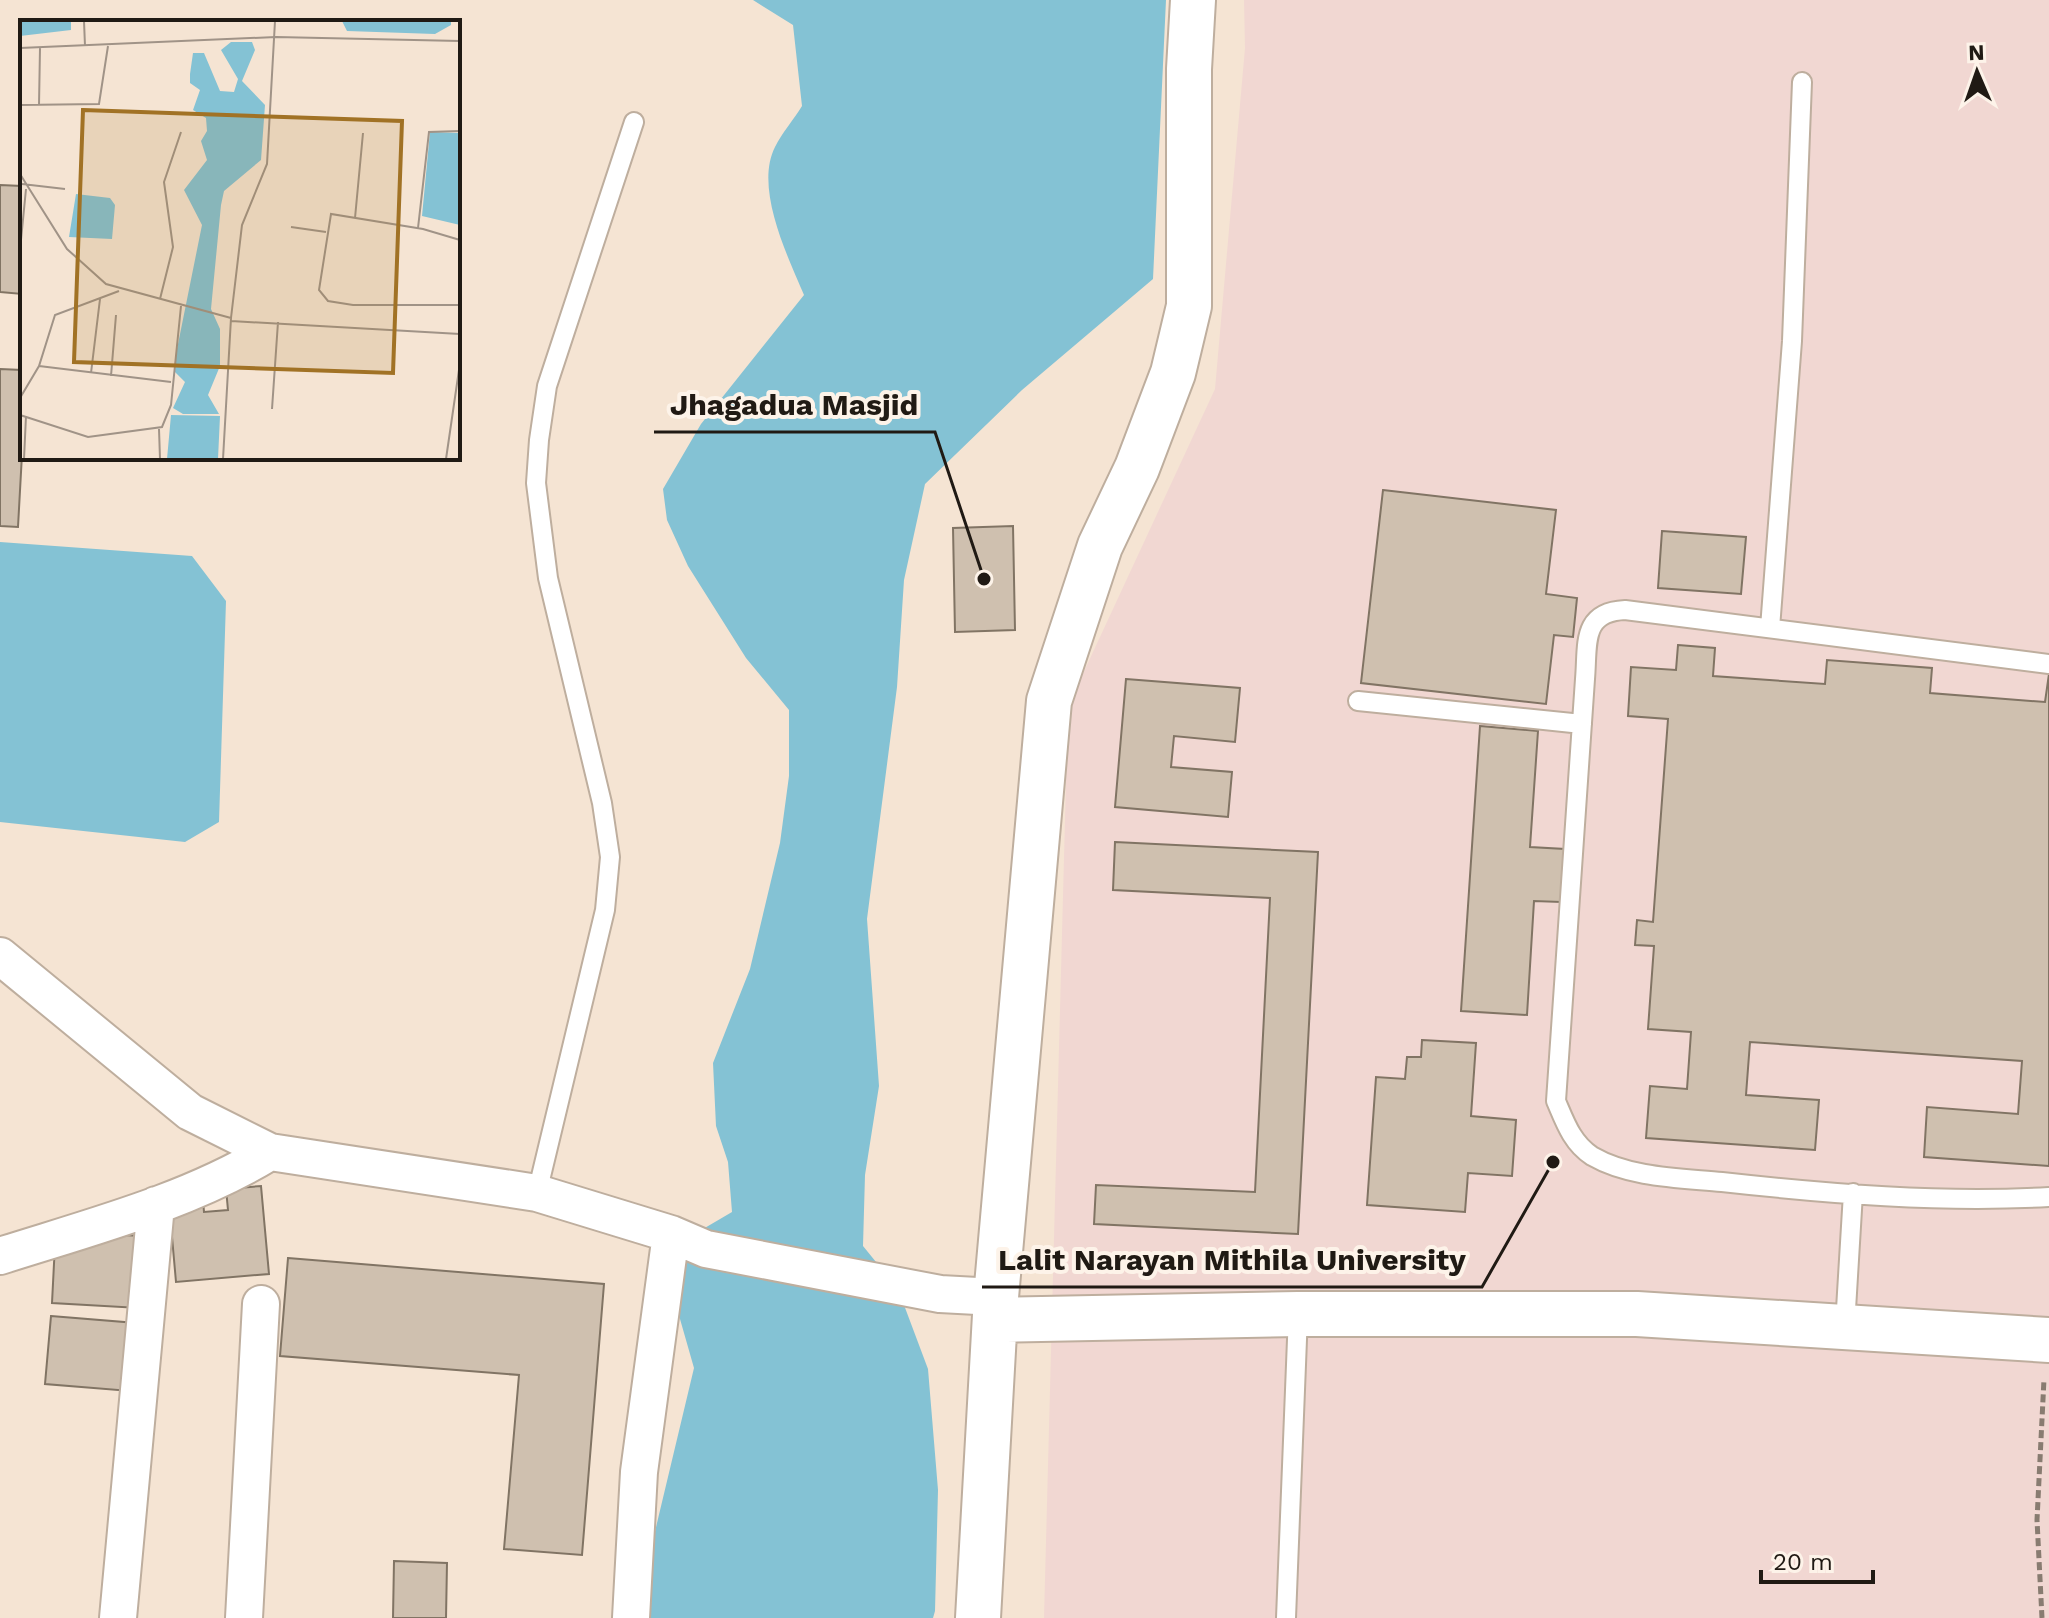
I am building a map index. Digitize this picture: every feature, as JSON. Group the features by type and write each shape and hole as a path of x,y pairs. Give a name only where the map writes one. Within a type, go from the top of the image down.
{"street":[{"path":"978,1618 996,1309 1049,701 1100,546 1137,468 1173,373 1189,306 1189,69 1193,0"},
{"path":"0,956 190,1112 270,1152 537,1193 671,1234 706,1249 940,1294 996,1309 1298,1314 1637,1314 2047,1340"},
{"path":"0,1256 156,1205 230,1176 270,1152"},
{"path":"118,1618 156,1205"},
{"path":"631,1618 639,1472 671,1234"},
{"path":"244,1618 261,1304"}],"lane":[{"path":"1770,628 1792,341 1802,82"},
{"path":"537,1193 605,910 610,857 602,803 548,578 536,483 539,440 547,386 634,122"},
{"path":"2049,664 1625,610 1611,610 1598,616 1591,626 1582,724 1556,1101 1570,1135 1590,1155 1616,1167 1649,1174 1775,1188 1980,1201 2049,1197"},
{"path":"1358,701 1582,724"},
{"path":"1845,1326 1853,1193"},
{"path":"1286,1618 1298,1314"}],"path":[{"path":"2042,1618 2037,1520 2047,1340"}],"shaded area":[{"path":"1244,0 2049,0 2049,1618 1044,1618 1068,706 1215,389 1245,48"}],"water":[{"path":"753,0 1166,0 1153,279 1022,390 925,484 904,580 897,687 867,919 879,1086 865,1175 863,1246 898,1289 928,1369 938,1490 933,1618 650,1618 652,1544 694,1368 674,1298 683,1253 703,1229 732,1212 728,1162 716,1126 713,1063 750,969 780,843 789,776 789,710 746,658 688,566 667,520 663,489 701,424 804,295 776,222 768,182 775,147 802,106 793,25"},
{"path":"0,542 192,556 226,601 219,822 185,842 0,822"}],"building":[{"path":"0,185 20,186 20,294 0,292"},
{"path":"0,369 20,370 22,460 18,527 0,526"},
{"path":"1383,490 1556,510 1546,594 1577,598 1573,637 1554,635 1546,704 1361,683"},
{"path":"1013,526 1015,630 955,632 953,528"},
{"path":"1662,531 1746,537 1741,594 1658,588"},
{"path":"1678,645 1715,648 1713,676 1825,684 1827,660 1932,668 1930,693 2045,702 2049,674 2049,1166 1924,1157 1927,1107 2018,1114 2022,1061 1750,1042 1746,1095 1819,1100 1815,1150 1646,1138 1650,1086 1687,1089 1691,1032 1648,1029 1654,946 1635,945 1637,920 1653,922 1668,719 1628,716 1631,667 1676,670"},
{"path":"1126,679 1240,688 1235,742 1174,736 1171,767 1232,772 1228,817 1115,807"},
{"path":"1480,726 1538,731 1530,847 1565,849 1561,902 1534,901 1527,1015 1461,1011"},
{"path":"1115,842 1318,852 1298,1234 1094,1224 1096,1185 1255,1192 1270,898 1113,890"},
{"path":"1422,1040 1476,1043 1471,1116 1516,1120 1512,1176 1468,1173 1465,1212 1367,1205 1376,1077 1405,1079 1407,1057 1421,1057"},
{"path":"261,1186 269,1274 176,1282 169,1203 203,1200 204,1212 228,1210 226,1189"},
{"path":"78,1233 143,1236 139,1308 52,1303 55,1244"},
{"path":"288,1258 604,1284 582,1555 504,1549 519,1375 280,1356"},
{"path":"51,1316 136,1323 130,1391 45,1384"},
{"path":"394,1561 447,1563 446,1618 393,1618"}],"place":[{"name":"Jhagadua Masjid","path":"984,579"},
{"name":"Lalit Narayan Mithila University","path":"1553,1162"}]}
